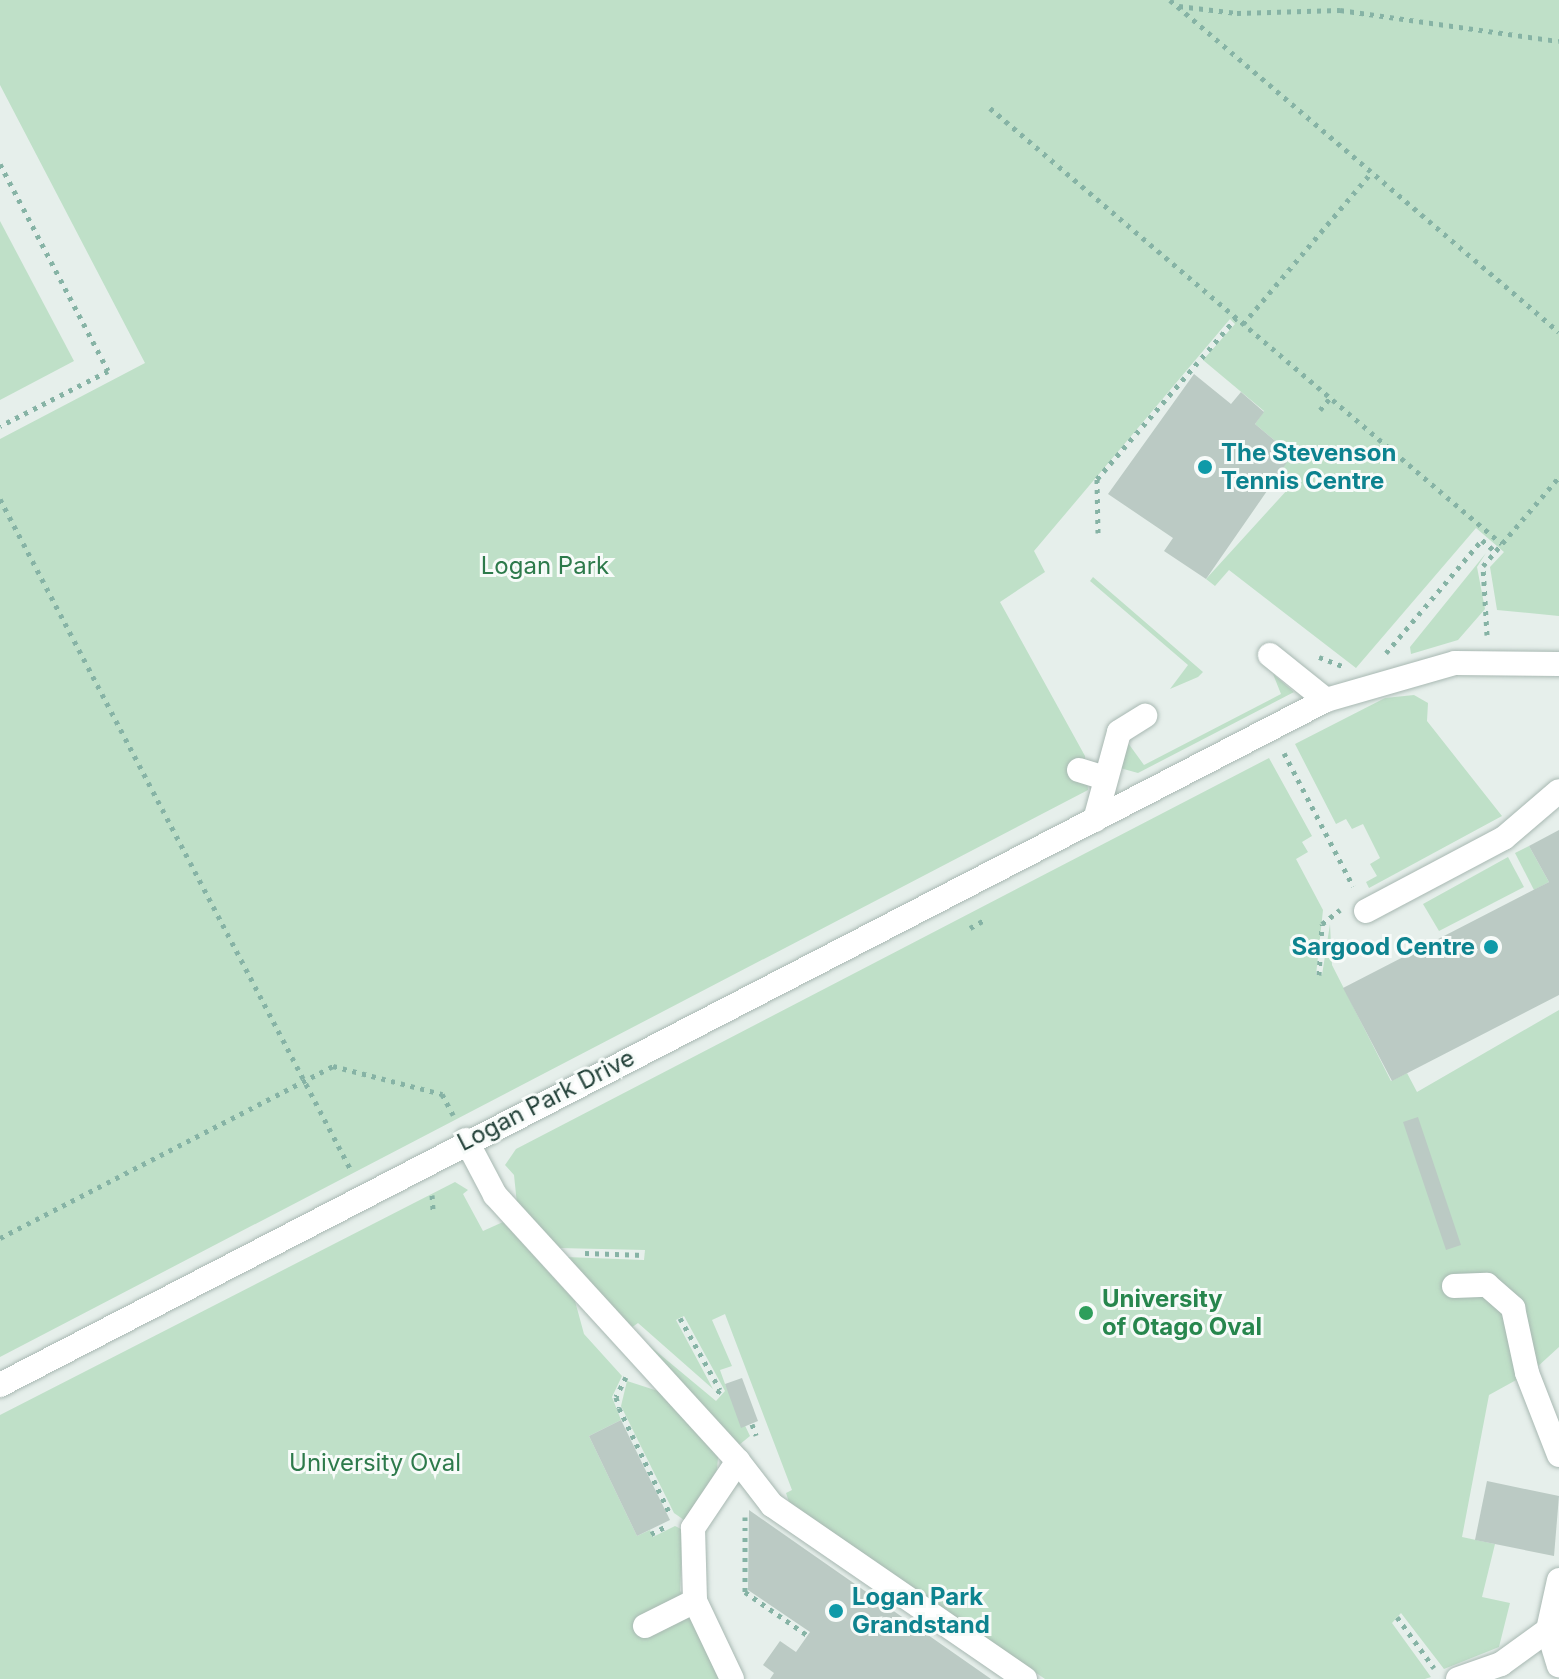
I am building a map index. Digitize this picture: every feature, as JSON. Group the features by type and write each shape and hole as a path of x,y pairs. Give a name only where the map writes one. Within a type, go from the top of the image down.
{"lane":[{"path":"1270,655 1326,700"},
{"name":"Logan Park Drive","path":"0,1385 364,1194 462,1131 1095,820 1326,700 1382,679 1483,659 1559,664"},
{"path":"1095,820 1119,732 1145,716"},
{"path":"1079,770 1106,778"},
{"path":"1363,906 1504,838 1559,791"},
{"path":"462,1131 495,1195 756,1480 772,1505 1025,1679"},
{"path":"1454,1286 1487,1285 1513,1308 1527,1373 1559,1455"},
{"path":"732,1679 695,1601 693,1528 738,1461"},
{"path":"1559,1580 1554,1626 1559,1665"},
{"path":"645,1626 695,1601"},
{"path":"1458,1679 1501,1664 1554,1626"}],"path":[{"path":"1170,0 1559,332"},
{"path":"1177,5 1237,13 1340,10 1559,41"},
{"path":"990,108 1502,544"},
{"path":"0,164 108,371 0,426"},
{"path":"1243,324 1372,172"},
{"path":"1098,533 1097,479 1236,318"},
{"path":"1320,410 1330,398"},
{"path":"1483,659 1490,609 1483,566 1559,477"},
{"path":"0,499 364,1194"},
{"path":"1382,679 1377,663 1482,540 1496,552"},
{"path":"1271,729 1363,906 1324,920 1319,975"},
{"path":"970,928 986,919"},
{"path":"0,1238 333,1066 442,1094 462,1131"},
{"path":"605,1253 645,1255"},
{"path":"644,1361 618,1387 619,1408 671,1516 693,1528"},
{"path":"756,1480 745,1498 745,1592 807,1635"},
{"path":"1397,1617 1442,1679"}],"green space":[{"name":"Logan Park","path":"0,0 1559,0 1559,616 1497,610 1490,567 1504,552 1476,528 1356,668 1229,570 1215,586 1206,579 1288,489 1274,479 1292,455 1255,424 1264,411 1203,360 1235,324 1230,319 1034,551 1045,572 1000,602 1085,756 1088,790 0,1357 0,439 145,363 0,85"},
{"path":"0,221 74,361 0,400"},
{"path":"1486,553 1477,567 1485,609 1458,640 1411,654 1410,647"},
{"path":"1093,577 1203,672 1170,689 1188,665 1090,581"},
{"path":"1273,674 1294,692 1138,773 1120,768 1128,743 1144,765 1281,694"},
{"path":"1414,695 1428,703 1427,721 1502,816 1369,888 1366,882 1377,876 1370,864 1380,858 1363,824 1352,829 1346,819 1336,824 1295,744 1385,698"},
{"name":"University of Otago Oval","path":"1269,758 1312,836 1302,842 1308,852 1296,859 1323,910 1316,975 1322,975 1330,924 1332,965 1391,1081 1407,1073 1417,1092 1559,1010 1559,1347 1536,1368 1513,1293 1494,1276 1483,1295 1503,1314 1518,1379 1489,1395 1462,1537 1495,1544 1482,1597 1510,1603 1499,1647 1444,1669 1401,1613 1392,1623 1431,1677 1425,1679 1045,1679 789,1502 786,1493 792,1490 725,1314 712,1320 732,1366 720,1370 750,1436 739,1445 639,1337 716,1401 725,1391 684,1316 676,1320 713,1389 638,1323 631,1328 566,1257 644,1260 645,1250 558,1248 517,1204 514,1175 505,1165 516,1149"},
{"path":"1529,846 1549,882 1534,890 1515,853"},
{"path":"1508,857 1524,887 1439,931 1423,904"},
{"name":"University Oval","path":"455,1182 468,1190 463,1194 483,1231 503,1222 575,1301 584,1334 622,1376 612,1397 621,1420 589,1436 637,1536 650,1530 653,1537 675,1526 683,1530 680,1591 724,1679 0,1679 0,1415"},
{"path":"627,1381 658,1391 718,1457 717,1470 684,1520 674,1513 621,1406"}],"building":[{"name":"The Stevenson Tennis Centre","path":"1194,374 1231,404 1241,392 1264,412 1255,424 1292,455 1206,579 1164,551 1173,538 1108,494"},
{"name":"Sargood Centre","path":"1559,830 1559,995 1392,1081 1343,988 1549,882 1529,846"},
{"path":"1418,1117 1461,1245 1446,1250 1403,1122"},
{"path":"742,1378 758,1421 741,1428 725,1384"},
{"path":"621,1420 670,1520 637,1536 589,1436"},
{"path":"1487,1481 1559,1496 1554,1556 1475,1540"},
{"name":"Logan Park Grandstand","path":"749,1510 991,1679 770,1679 774,1673 763,1665 780,1641 796,1652 810,1632 748,1590"}],"place":[{"name":"The Stevenson Tennis Centre","path":"1205,467"},
{"name":"Sargood Centre","path":"1491,947"},
{"name":"University of Otago Oval","path":"1086,1313"},
{"name":"Logan Park Grandstand","path":"836,1611"}]}
